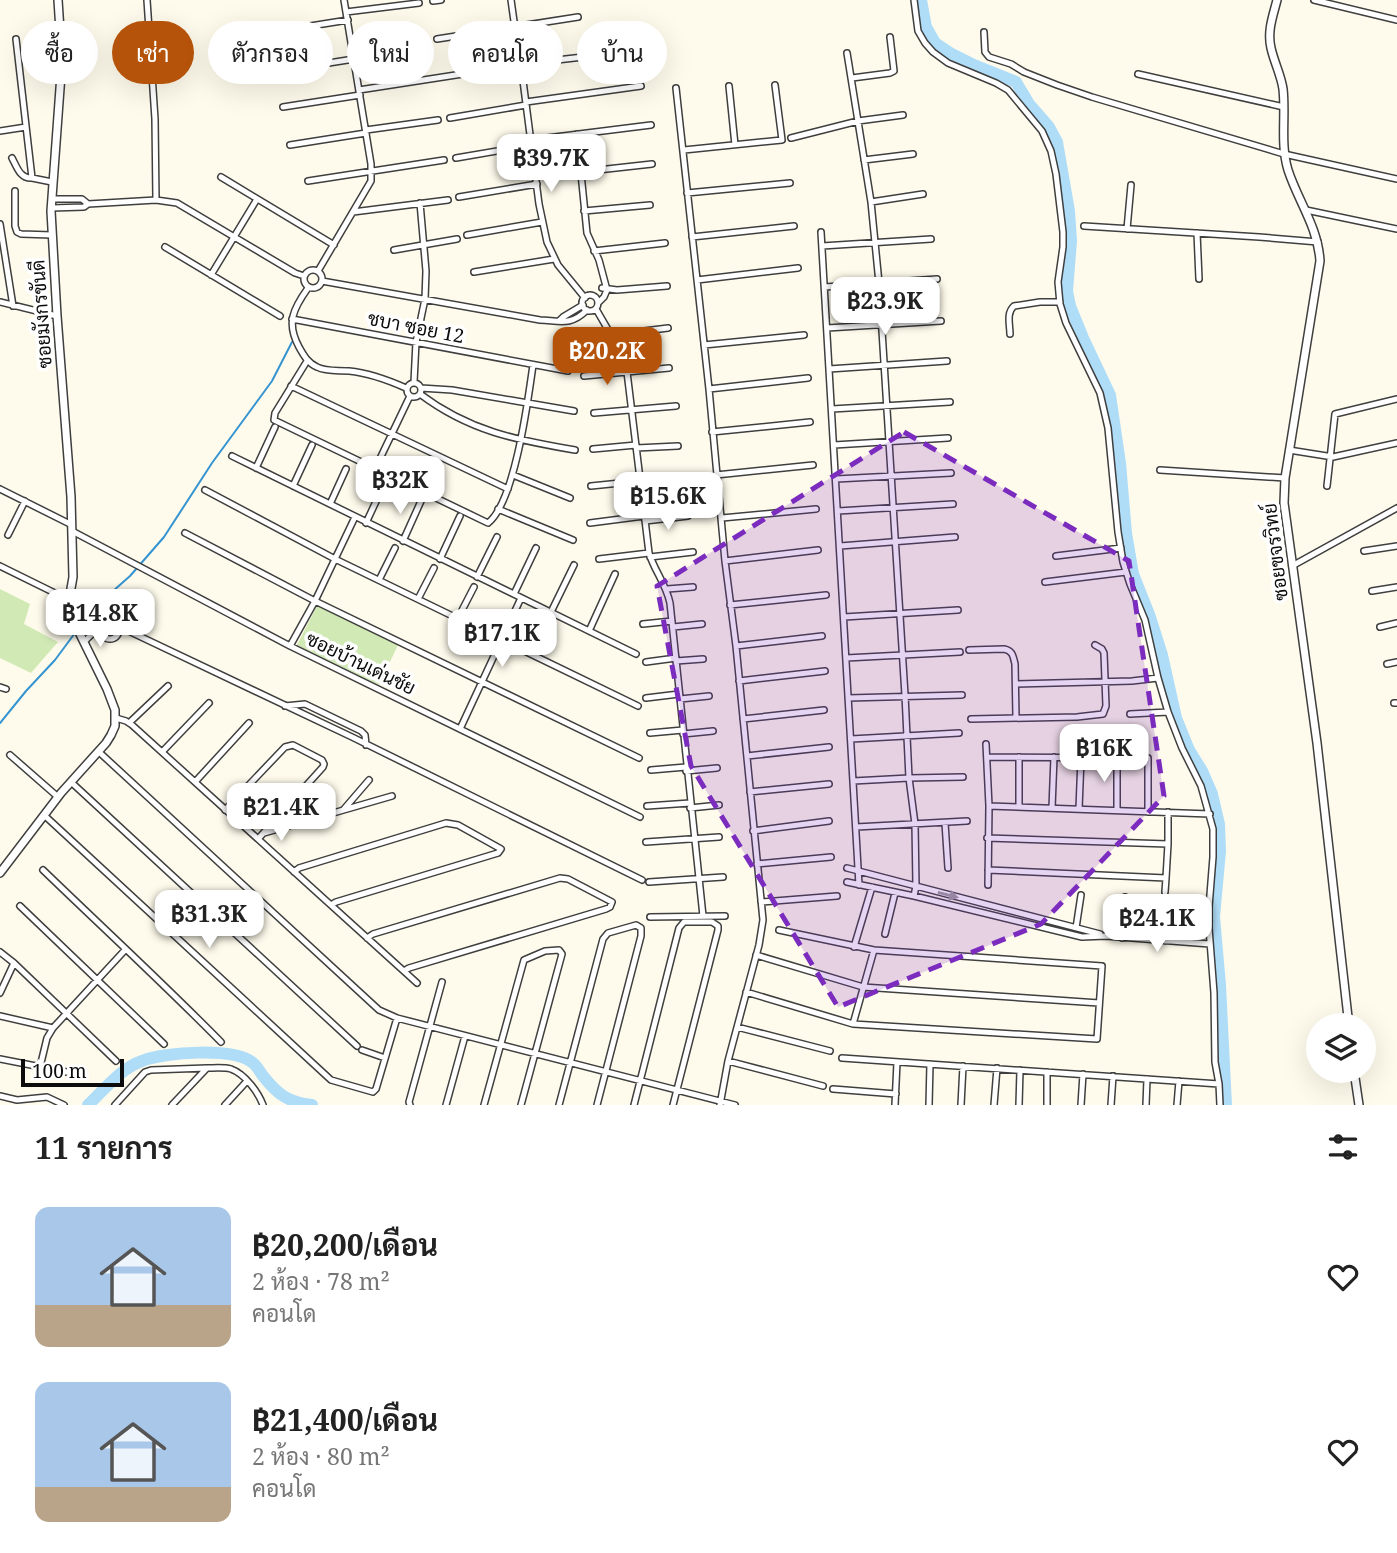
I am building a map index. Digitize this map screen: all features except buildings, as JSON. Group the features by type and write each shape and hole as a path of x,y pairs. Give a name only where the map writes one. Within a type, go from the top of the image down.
{"street":[{"name":"ซอยมังกรขันดี","path":"58,0 62,61 52,182 52,235 72,528 69,600 75,624 84,642"},
{"path":"148,0 155,119 156,200"},
{"path":"333,22 348,20 345,0"},
{"path":"433,1 441,0"},
{"path":"511,0 513,21"},
{"path":"914,0 918,31 925,43 940,58 1008,90 1042,131 1049,144 1056,174 1063,232 1058,282 1060,302 1064,317 1094,378 1102,401 1109,435 1126,572 1144,617 1168,712 1201,786 1213,829 1209,907 1215,1062 1220,1105"},
{"name":"ซอยขจรวิทย์","path":"1277,0 1269,36 1283,88 1284,155 1318,242 1320,261 1289,450 1284,503 1321,770 1348,1013"},
{"path":"1314,0 1397,20"},
{"path":"346,12 419,3"},
{"path":"550,21 578,17"},
{"path":"984,32 986,55 1046,81 1284,155 1397,179"},
{"path":"438,39 448,37"},
{"path":"852,78 894,71 890,37"},
{"path":"16,38 32,178"},
{"path":"848,53 871,202 880,284 909,778 915,824 914,896"},
{"path":"1138,74 1284,107"},
{"path":"283,107 448,78"},
{"path":"318,271 371,181 372,172 358,84"},
{"path":"322,281 540,320 572,321 585,307 585,298 554,259 547,242 523,84"},
{"path":"684,150 782,140 775,85"},
{"path":"450,118 640,86"},
{"path":"729,86 734,145"},
{"path":"676,88 763,920 720,1103"},
{"path":"791,138 858,121 903,115"},
{"path":"290,145 438,120"},
{"path":"456,158 577,134 651,125"},
{"path":"0,131 26,127"},
{"path":"577,134 588,237 599,260 605,287 604,297 597,306 590,311 585,307"},
{"path":"864,160 913,154"},
{"path":"12,158 21,176 26,179 52,182"},
{"path":"308,181 444,160"},
{"path":"580,172 652,164"},
{"path":"221,177 334,245"},
{"path":"687,193 790,183"},
{"path":"459,197 537,184"},
{"path":"1128,229 1131,185"},
{"path":"15,191 17,232 52,235"},
{"path":"871,202 923,194"},
{"path":"51,204 82,199 88,204 156,200 177,203 304,276"},
{"path":"211,275 257,199"},
{"path":"353,212 448,200"},
{"path":"414,382 416,342 425,299 426,271 420,204"},
{"path":"584,211 650,205"},
{"path":"1306,210 1397,229"},
{"path":"467,235 542,222"},
{"path":"0,224 13,306"},
{"path":"692,237 794,226"},
{"path":"1084,226 1318,242"},
{"path":"821,232 859,885"},
{"path":"1197,233 1199,279"},
{"path":"394,250 457,239"},
{"path":"822,246 931,239"},
{"path":"594,250 665,243"},
{"path":"165,247 280,316"},
{"path":"474,272 554,259"},
{"path":"697,280 798,268"},
{"path":"310,270 318,271 322,281 317,288 308,288 303,280 304,276 310,270"},
{"path":"825,287 937,279"},
{"path":"595,297 605,287 667,286"},
{"path":"308,288 292,319 293,332 307,361 318,368 370,375 406,388"},
{"path":"585,298 590,295 595,297"},
{"path":"595,297 627,372 650,555 653,567 667,589 673,624 703,916"},
{"path":"0,302 57,316"},
{"path":"1010,334 1009,313 1013,306 1060,302"},
{"name":"ชบา ซอย 12","path":"292,319 568,371"},
{"path":"827,328 941,321"},
{"path":"612,335 668,328"},
{"path":"704,345 804,335"},
{"path":"307,361 275,413 274,420 486,522 492,521 513,475 533,365"},
{"path":"829,369 947,361"},
{"path":"584,376 668,368"},
{"path":"709,389 808,378"},
{"path":"406,388 414,382"},
{"path":"414,382 420,391 450,413 483,429 520,440 575,450"},
{"path":"291,386 508,489"},
{"path":"406,388 410,396 415,397 420,391 452,390 574,411"},
{"path":"375,469 410,396"},
{"path":"1326,485 1335,414 1397,399"},
{"path":"832,409 950,402"},
{"path":"594,413 676,406"},
{"path":"712,432 810,422"},
{"path":"256,468 275,428"},
{"path":"834,445 948,438"},
{"path":"1289,450 1329,456 1397,443"},
{"path":"293,486 312,445"},
{"path":"593,449 678,446"},
{"path":"232,456 636,654"},
{"path":"716,475 813,465"},
{"path":"330,504 346,469"},
{"path":"1160,470 1285,478"},
{"path":"836,479 951,473"},
{"path":"513,475 570,498"},
{"path":"366,523 386,481"},
{"path":"591,486 685,482"},
{"name":"ซอยบ้านเด่นชัย","path":"0,489 290,646 640,817"},
{"path":"205,490 335,559 638,706"},
{"path":"8,535 25,501"},
{"path":"403,541 421,502"},
{"path":"838,511 953,504"},
{"path":"1292,566 1397,508"},
{"path":"498,509 573,540"},
{"path":"722,518 816,509"},
{"path":"440,559 460,516"},
{"path":"590,523 688,516"},
{"path":"290,646 355,517"},
{"path":"185,533 315,601 639,758"},
{"path":"477,577 497,537"},
{"path":"840,545 955,537"},
{"path":"1364,551 1397,546"},
{"path":"379,580 395,548"},
{"path":"514,594 536,548"},
{"path":"1056,556 1121,548"},
{"path":"725,561 818,550"},
{"path":"599,559 693,552"},
{"path":"551,612 574,565"},
{"path":"0,566 69,600"},
{"path":"418,599 433,568"},
{"path":"1045,582 1126,572"},
{"path":"589,631 615,574"},
{"path":"458,618 474,587"},
{"path":"667,589 694,587"},
{"path":"1372,591 1397,587"},
{"path":"730,605 826,595"},
{"path":"460,729 521,598"},
{"path":"844,617 958,610"},
{"path":"1,869 111,735 116,718 112,701 84,642 108,621 645,881 723,877"},
{"path":"1380,626 1397,623"},
{"path":"643,624 702,624"},
{"path":"101,629 104,637 110,639 117,635 118,626"},
{"path":"736,646 822,636"},
{"path":"971,719 1103,714 1106,706 1104,653 1095,645"},
{"path":"969,650 1009,650 1013,655 1016,718"},
{"path":"846,658 960,652"},
{"path":"646,662 704,659"},
{"path":"1387,664 1397,662"},
{"path":"739,681 825,671"},
{"path":"1016,684 1158,678"},
{"path":"129,723 168,686"},
{"path":"848,698 962,695"},
{"path":"646,698 709,696"},
{"path":"162,752 209,703"},
{"path":"285,706 305,704 324,713 361,731 365,735 366,745"},
{"path":"743,719 824,710"},
{"path":"1130,715 1168,712"},
{"path":"116,718 129,723 162,752 417,983"},
{"path":"195,782 249,723"},
{"path":"650,733 713,731"},
{"path":"851,739 959,733"},
{"path":"986,744 989,806 988,885"},
{"path":"225,810 285,747 293,745 322,760 323,767 258,839"},
{"path":"747,756 829,747"},
{"path":"99,752 379,1010 397,1018 735,1105"},
{"path":"10,755 58,797"},
{"path":"987,757 1148,758 1148,812"},
{"path":"1019,757 1019,807"},
{"path":"1052,808 1054,758"},
{"path":"1079,809 1081,758"},
{"path":"1117,758 1117,810"},
{"path":"651,770 717,768"},
{"path":"853,781 963,777"},
{"path":"343,810 369,780"},
{"path":"71,782 360,1048 385,1058"},
{"path":"750,792 830,784"},
{"path":"264,833 392,796"},
{"path":"647,806 719,805"},
{"path":"989,806 1210,814"},
{"path":"1165,941 1168,812"},
{"path":"44,815 331,1080 373,1093 397,1018"},
{"path":"753,831 829,821"},
{"path":"856,827 967,821"},
{"path":"294,872 299,868 446,823 458,825 501,849 498,853 331,905"},
{"path":"945,823 948,868"},
{"path":"646,842 719,838"},
{"path":"987,838 1168,844"},
{"path":"757,864 831,858"},
{"path":"847,868 1107,936 1210,944"},
{"path":"43,870 221,1042"},
{"path":"988,870 1166,878"},
{"path":"367,938 560,878 568,879 612,902 606,909 404,971"},
{"path":"847,882 1082,937 1107,936"},
{"path":"854,947 872,887"},
{"path":"885,934 895,893"},
{"path":"761,902 837,895"},
{"path":"1076,928 1081,895"},
{"path":"1122,938 1125,897"},
{"path":"20,906 164,1044"},
{"path":"650,917 725,916"},
{"path":"634,1105 679,928 684,922 712,922 718,926 718,930 673,1105"},
{"path":"559,1105 603,939 608,933 636,925 641,928 641,936 597,1105"},
{"path":"746,992 853,1024 1097,1039 1102,966 874,950 779,930"},
{"path":"40,1067 47,1038 53,1028 125,950"},
{"path":"484,1105 524,960 545,951 559,950 562,954 522,1105"},
{"path":"853,1024 874,950"},
{"path":"0,952 116,1061"},
{"path":"756,955 863,987 1099,1003"},
{"path":"0,993 14,963"},
{"path":"410,1105 442,982"},
{"path":"0,1016 53,1028"},
{"path":"737,1027 830,1051"},
{"path":"446,1105 465,1036"},
{"path":"842,1058 1219,1084"},
{"path":"0,1059 82,1075"},
{"path":"728,1061 823,1086"},
{"path":"895,1105 897,1062"},
{"path":"929,1105 930,1064"},
{"path":"961,1105 963,1066"},
{"path":"172,1105 207,1068"},
{"path":"115,1105 145,1072 207,1068 230,1069 238,1073 259,1096 263,1105"},
{"path":"994,1105 997,1068"},
{"path":"1019,1105 1020,1070"},
{"path":"1047,1072 1047,1105"},
{"path":"1081,1105 1083,1074"},
{"path":"1111,1105 1113,1076"},
{"path":"1146,1105 1147,1079"},
{"path":"225,1105 247,1081"},
{"path":"1177,1105 1179,1081"},
{"path":"1356,1083 1359,1105"},
{"path":"833,1090 896,1094"},
{"path":"0,1096 17,1100 47,1097 64,1105"}],"highlighted area":[{"path":"904,432 1129,561 1164,796 1041,924 838,1007 691,766 657,586"}],"green space":[{"path":"0,589 30,604 24,624 58,642 31,673 0,658"},
{"path":"317,606 398,645 379,685 297,645"}],"waterway":[{"path":"921,0 926,27 935,43 974,65 1016,82 1057,142 1069,211 1071,241 1067,291 1083,338 1110,395 1133,574 1162,655 1176,718 1212,794 1219,824 1220,851 1214,917 1226,1105"},
{"path":"80,626 164,537 212,463 272,381 292,342"},
{"path":"0,723 75,633"},
{"path":"88,1105 134,1064 182,1053 215,1053 244,1058 254,1064 279,1093 296,1102 312,1105"}]}
